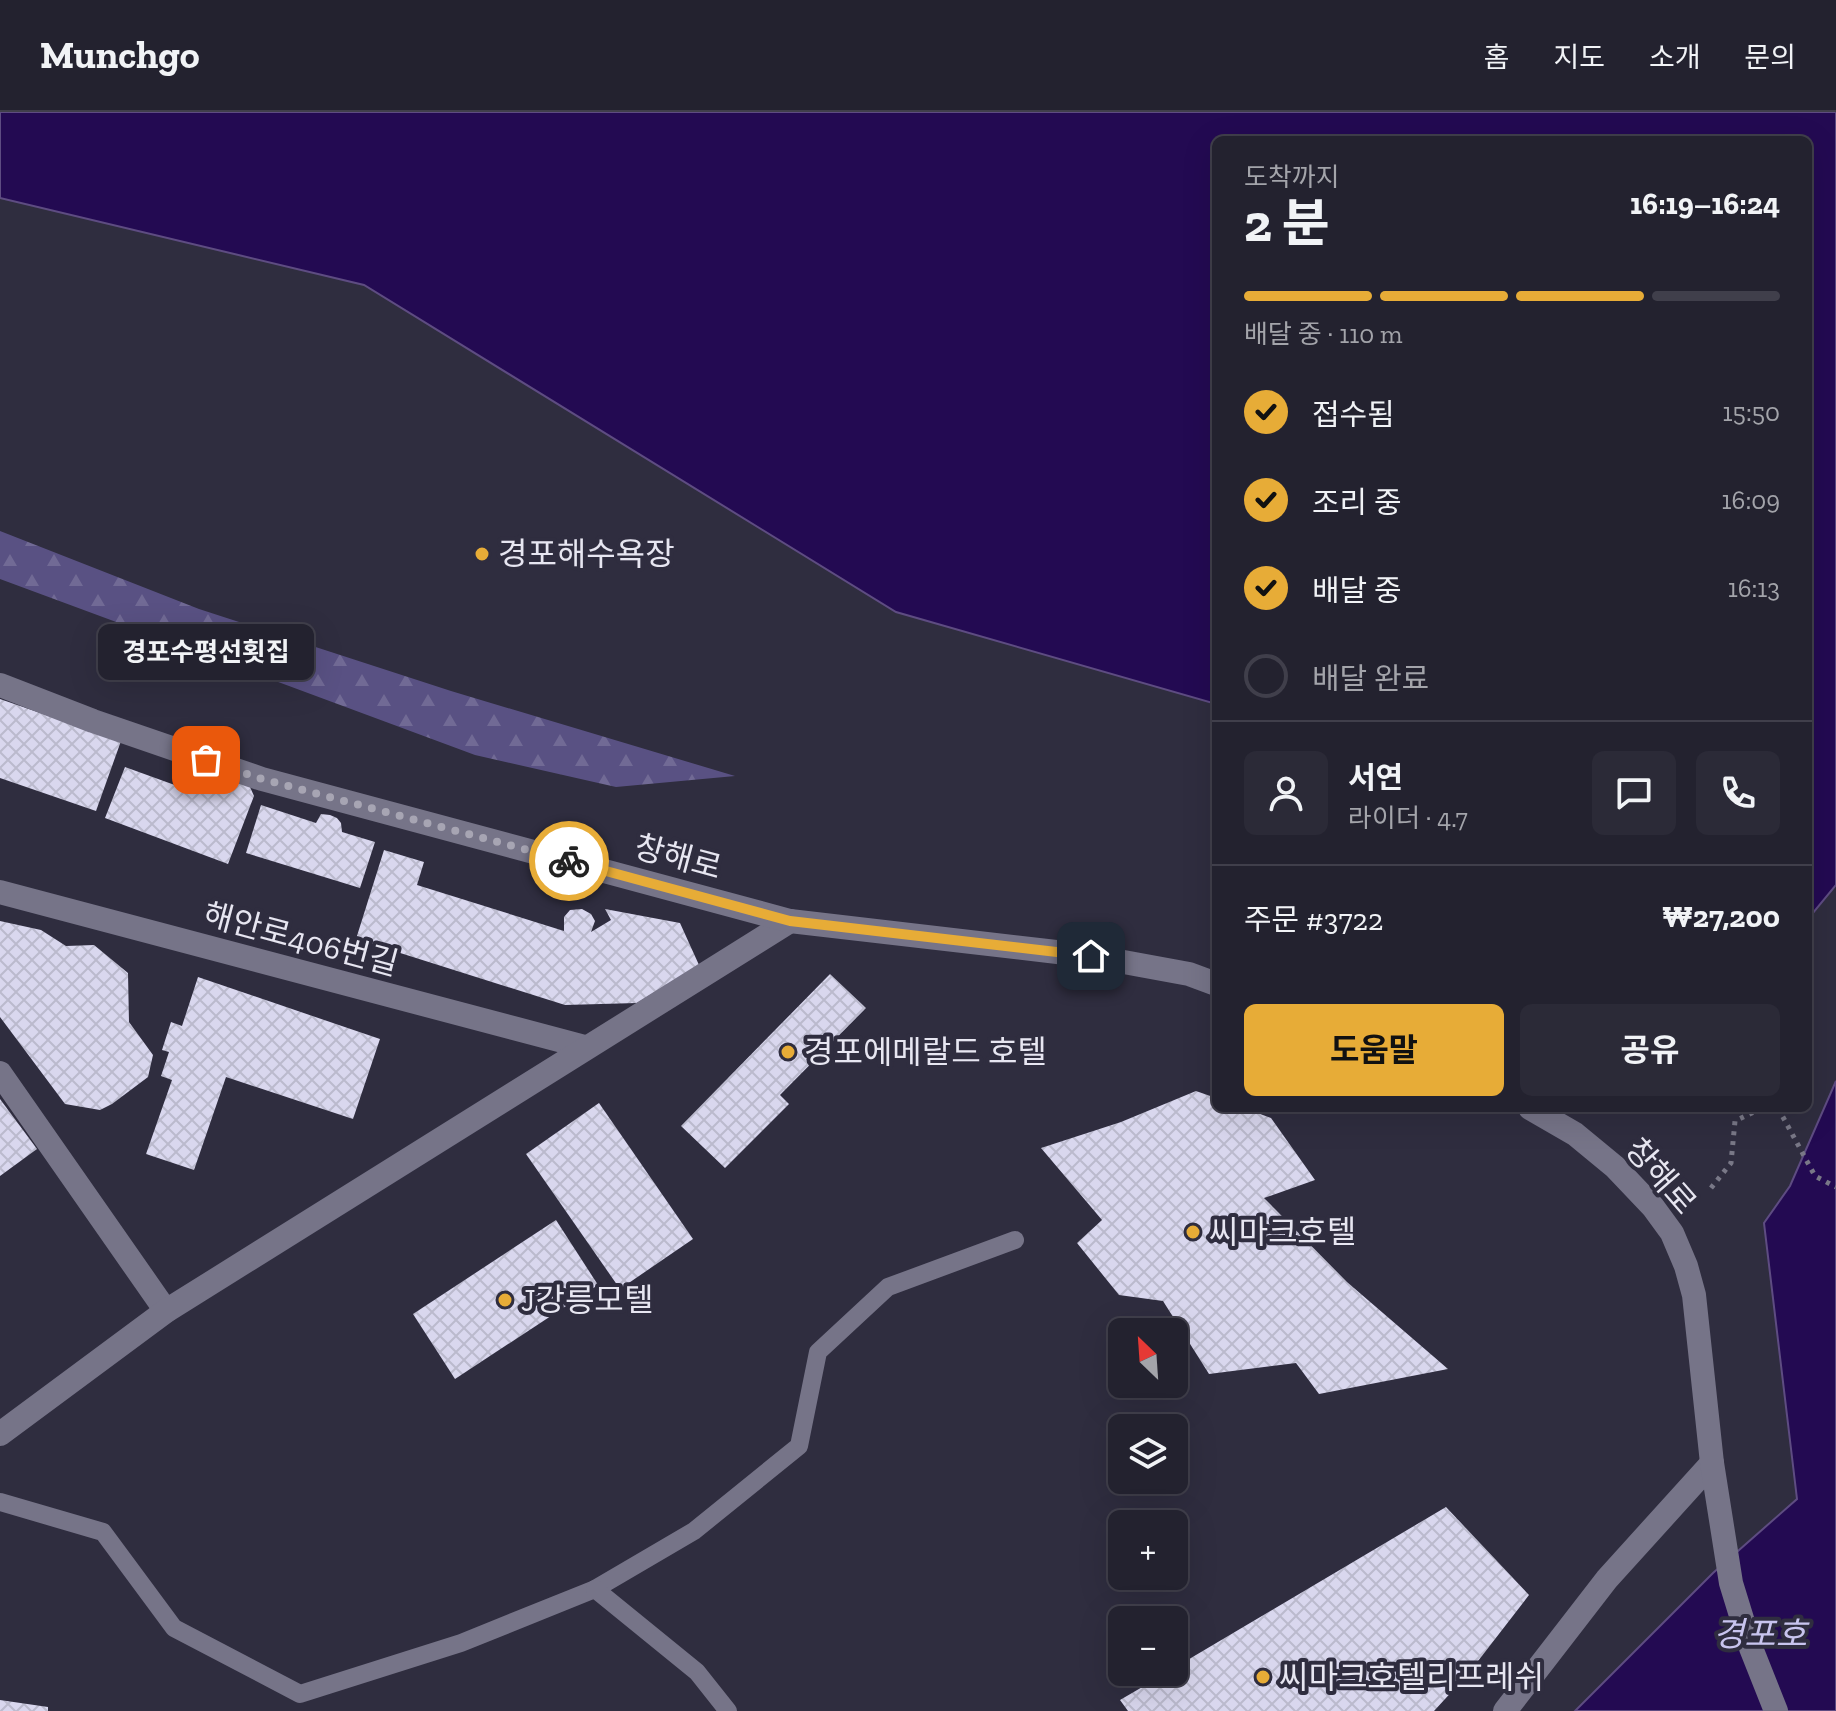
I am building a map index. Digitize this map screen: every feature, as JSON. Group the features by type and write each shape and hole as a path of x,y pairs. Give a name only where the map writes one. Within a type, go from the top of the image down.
{"street":[{"name":"창해로","path":"0,685 93,721 262,779 790,921 1091,956 1189,974 1212,983"},
{"name":"해안로406번길","path":"0,892 585,1047"},
{"path":"0,1434 166,1311 790,921"},
{"path":"0,1073 166,1311"},
{"name":"창해로","path":"1537,1112 1575,1134 1615,1167 1653,1207 1672,1233 1686,1266 1694,1295 1712,1463 1731,1583 1751,1648 1776,1711"},
{"path":"1505,1711 1607,1579 1712,1463"}],"lane":[{"path":"0,1502 103,1532 174,1628 300,1694 461,1643 595,1589 694,1531 799,1446 818,1352 888,1287 1015,1240"},
{"path":"595,1589 697,1672 728,1711"}],"path":[{"path":"1711,1188 1731,1163 1735,1121 1754,1112"},
{"path":"1780,1112 1815,1176 1836,1187"}],"green space":[{"path":"0,531 199,609 451,691 735,776 616,787 475,755 0,579"}],"water":[{"path":"0,112 1836,112 1836,885 1812,914 1812,136 1212,136 1212,703 896,612 364,285 0,198"},
{"name":"경포호","path":"1836,1081 1836,1711 1575,1711 1713,1573 1797,1499 1764,1223 1790,1186"}],"building":[{"path":"0,699 121,741 96,811 0,778"},
{"path":"125,767 194,792 204,779 217,773 250,787 254,796 228,864 105,818"},
{"path":"261,805 316,823 321,814 330,815 341,823 342,832 375,842 360,888 246,853"},
{"path":"384,850 424,862 417,885 564,931 564,917 570,910 582,909 591,914 595,921 591,932 611,920 605,909 680,923 699,965 637,1003 565,1005 356,939"},
{"path":"0,921 41,930 66,946 94,945 128,973 129,1022 153,1055 148,1077 100,1110 65,1104 0,1017"},
{"name":"경포에메랄드 호텔","path":"830,974 866,1008 780,1095 789,1104 725,1168 681,1126"},
{"path":"198,977 380,1039 353,1119 226,1077 194,1170 146,1154 172,1080 161,1076 169,1052 162,1050 171,1022 182,1026"},
{"name":"씨마크호텔","path":"1196,1091 1212,1097 1212,1112 1255,1112 1271,1118 1315,1180 1264,1198 1347,1282 1448,1369 1319,1394 1296,1363 1209,1374 1188,1341 1188,1318 1174,1318 1163,1301 1119,1295 1077,1243 1102,1220 1041,1148 1121,1122"},
{"path":"0,1099 37,1149 0,1176"},
{"path":"599,1103 693,1239 620,1289 526,1154"},
{"name":"J강릉모텔","path":"556,1220 598,1285 455,1379 413,1314"},
{"path":"1446,1507 1529,1595 1468,1674 1434,1711 1128,1711 1120,1700 1144,1686 1188,1686 1188,1660"},
{"path":"0,1700 48,1707 48,1711 0,1711"}],"way so far":[{"path":"206,760 262,779 569,861"}],"place":[{"name":"경포해수욕장","path":"482,554"},
{"name":"경포수평선횟집","path":"206,760"},
{"name":"경포에메랄드 호텔","path":"788,1052"},
{"name":"씨마크호텔","path":"1193,1232"},
{"name":"J강릉모텔","path":"505,1300"},
{"name":"씨마크호텔리프레쉬","path":"1263,1677"}],"route":[{"path":"569,861 790,921 1091,956"}]}
